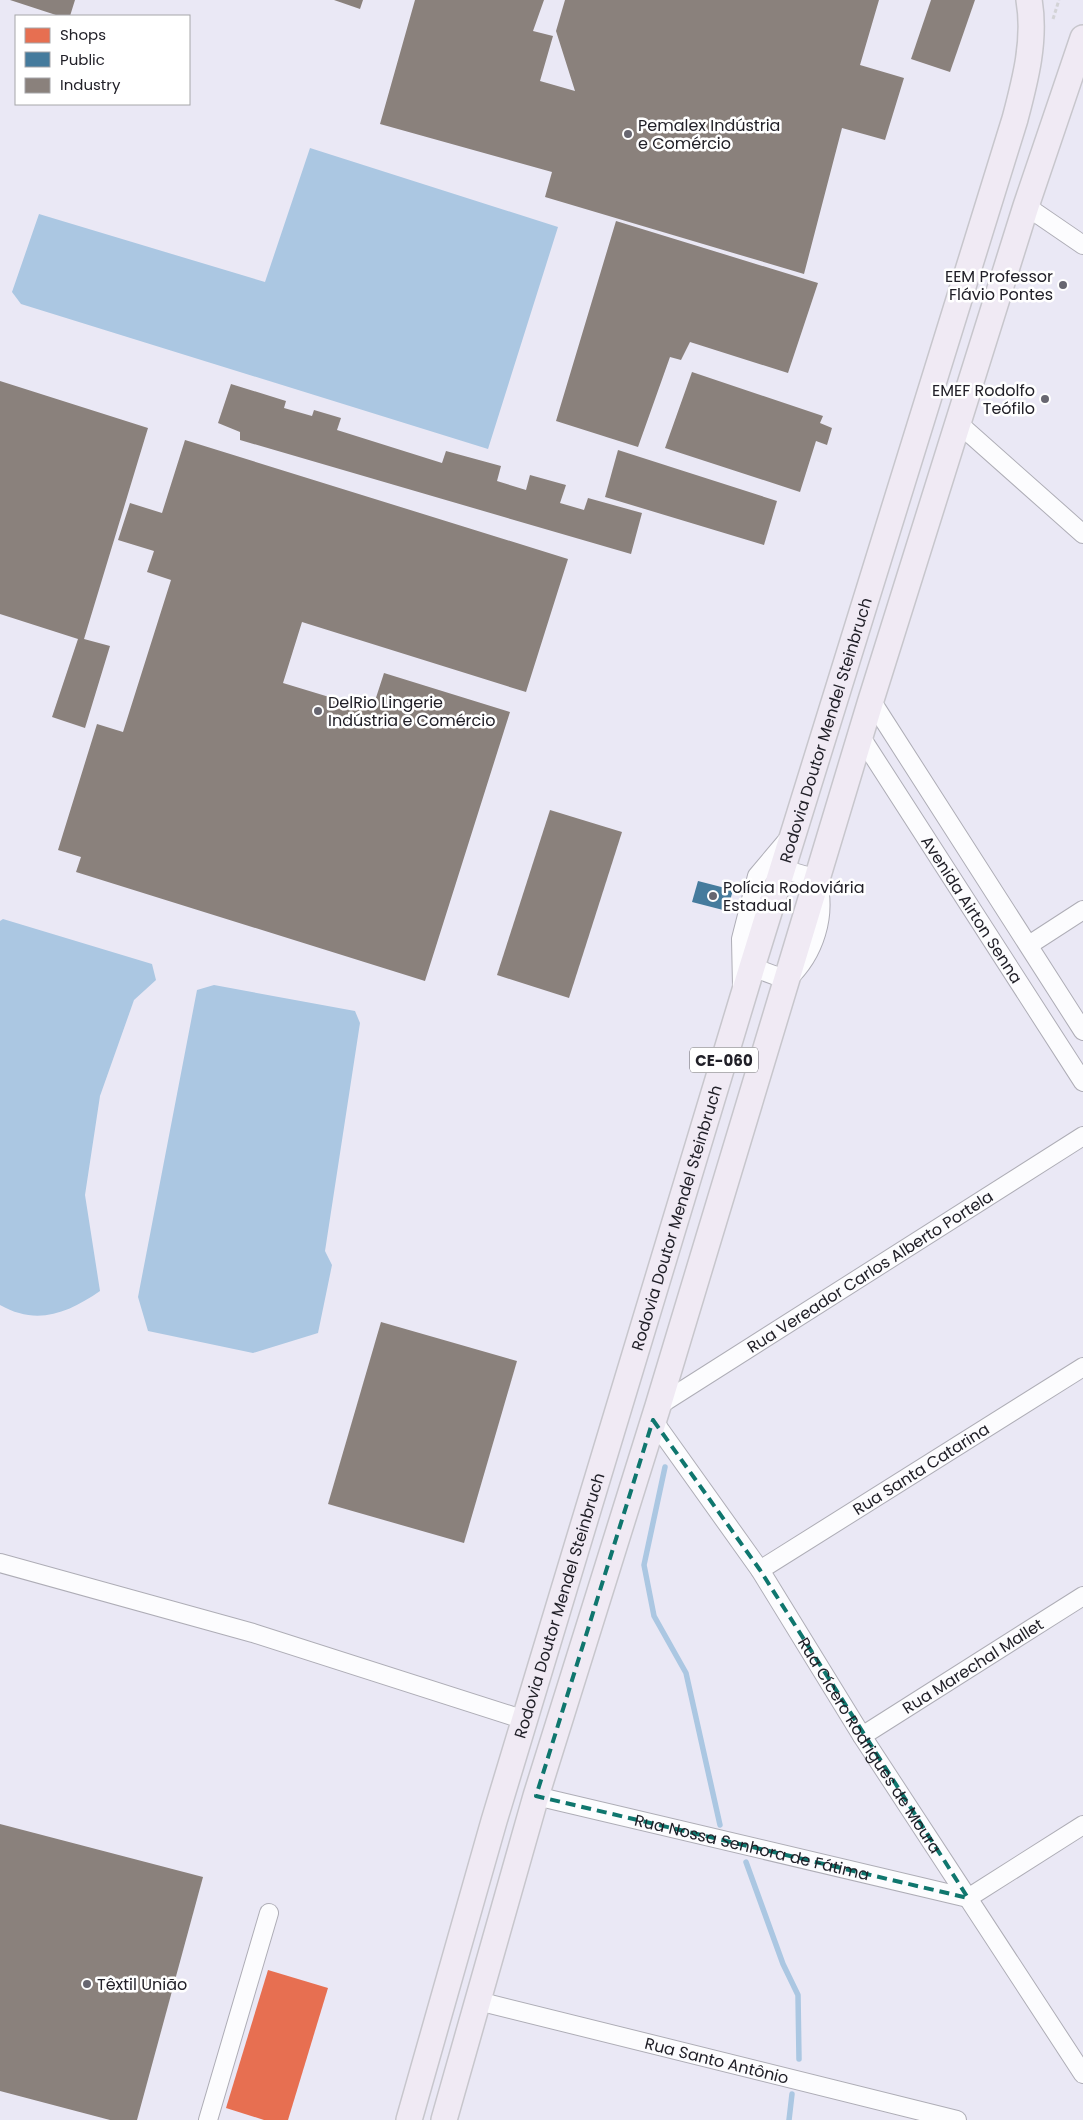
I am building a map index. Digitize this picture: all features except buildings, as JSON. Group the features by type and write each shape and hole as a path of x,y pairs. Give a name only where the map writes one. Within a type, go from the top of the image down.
{"highway":[{"name":"Rodovia Doutor Mendel Steinbruch","path":"409,2120 525,1720 752,967 1015,119 1030,50 1031,14 1029,0"},
{"name":"Rodovia Doutor Mendel Steinbruch","path":"444,2120 536,1796 655,1413 871,700 1026,206 1083,38"}],"street":[{"path":"1026,206 1083,245"},
{"path":"958,423 1083,534"},
{"name":"Avenida Airton Senna","path":"871,700 1083,1032"},
{"name":"Avenida Airton Senna","path":"861,737 1083,1082"},
{"path":"742,1002 741,939 758,876 795,832"},
{"path":"783,869 817,879"},
{"path":"1029,945 1083,910"},
{"path":"752,967 787,980"},
{"path":"1025,992 1049,976"},
{"name":"Rua Vereador Carlos Alberto Portela","path":"655,1413 1083,1136"},
{"name":"Rua Santa Catarina","path":"760,1570 1083,1367"},
{"name":"Rua Cícero Rodrigues de Moura","path":"655,1413 760,1570 862,1736 968,1898 1078,2055 1083,2074"},
{"path":"0,1563 252,1633 525,1720"},
{"name":"Rua Marechal Mallet","path":"862,1736 1083,1596"},
{"name":"Rua Nossa Senhora de Fátima","path":"536,1796 968,1898"},
{"path":"968,1898 1083,1825"},
{"path":"208,2120 269,1913"},
{"name":"Rua Santo Antônio","path":"478,2001 951,2119"}],"highlighted area":[{"path":"653,1420 760,1570 968,1898 536,1796"}],"water":[{"path":"310,148 558,227 488,449 21,304 12,292 39,214 265,282"},
{"path":"3,919 152,964 156,980 134,1000 100,1096 85,1195 100,1291 64,1311 39,1316 27,1315 0,1305 0,921"},
{"path":"214,985 355,1011 360,1023 325,1251 332,1265 318,1333 253,1353 148,1331 138,1297 197,990"}],"waterway":[{"path":"665,1467 644,1565 654,1616 686,1673 720,1825"},
{"path":"746,1862 783,1964 798,1995 799,2059"},
{"path":"789,2120 792,2094"}],"place":[{"name":"Pemalex Indústria e Comércio","path":"628,134"},
{"name":"EEM Professor Flávio Pontes","path":"1063,285"},
{"name":"EMEF Rodolfo Teófilo","path":"1045,399"},
{"name":"DelRio Lingerie Indústria e Comércio","path":"318,711"},
{"name":"Polícia Rodoviária Estadual","path":"713,896"},
{"name":"Têxtil União","path":"87,1984"}]}
